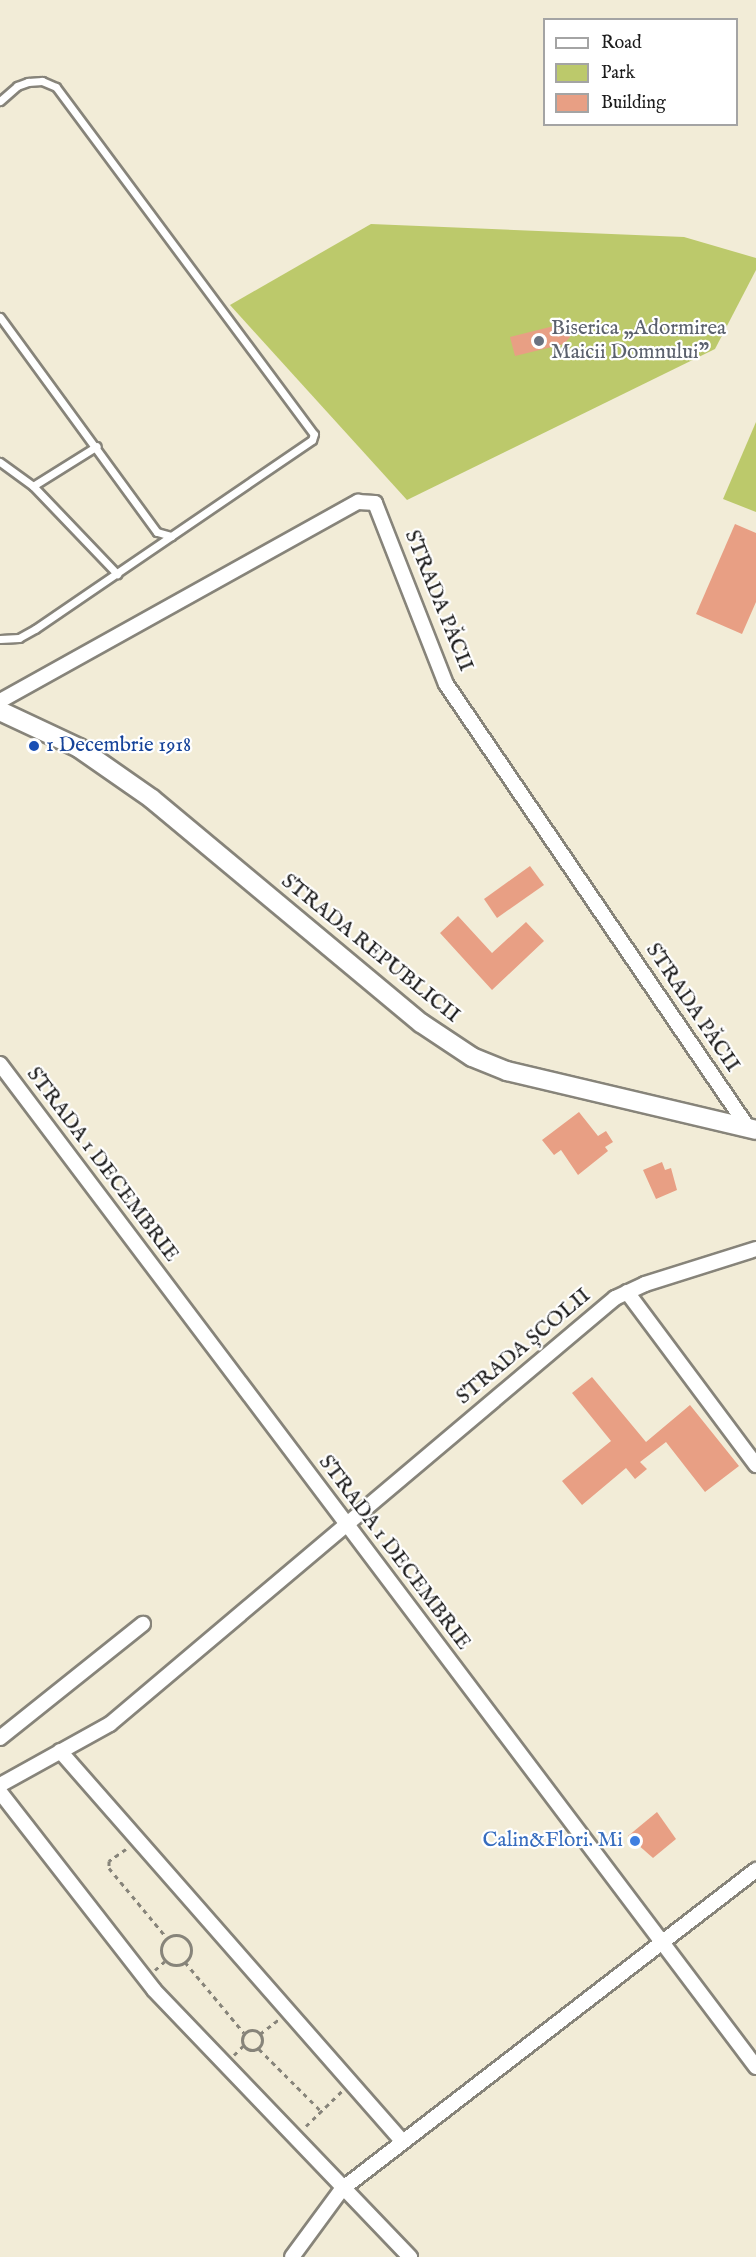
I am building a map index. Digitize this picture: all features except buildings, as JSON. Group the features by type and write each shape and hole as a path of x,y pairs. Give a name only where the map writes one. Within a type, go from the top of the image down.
{"main road":[{"name":"STRADA REPUBLICII","path":"0,711 79,748 152,799 421,1023 472,1057 524,1076 751,1128"}],"street":[{"name":"STRADA PĂCII","path":"0,701 358,502 375,503 446,684 751,1128"},
{"name":"STRADA 1 DECEMBRIE","path":"0,1064 660,1943 756,2067"},
{"name":"STRADA ȘCOLII","path":"0,1785 110,1724 345,1523 601,1309 627,1292 756,1249"},
{"path":"627,1292 756,1465"},
{"path":"0,1738 143,1624"},
{"path":"60,1751 140,1839 288,2013 402,2141"},
{"path":"0,1792 154,1990 342,2189 410,2257"},
{"path":"292,2257 342,2189 756,1870"}],"lane":[{"path":"0,101 17,86 28,82 42,81 56,87 314,434 312,440 35,629 19,638 0,639"},
{"path":"0,317 97,446 157,532 165,537 173,536"},
{"path":"33,486 97,446"},
{"path":"0,462 33,486 117,574"}],"path":[{"path":"140,1839 109,1861 109,1868 166,1937"},
{"path":"166,1937 178,1935 187,1939 191,1948 185,1962"},
{"path":"166,1937 161,1953 165,1961 174,1965 185,1962"},
{"path":"185,1962 244,2033 243,2046 259,2049 321,2111"},
{"path":"259,2049 260,2034 288,2013"},
{"path":"244,2033 249,2030 260,2034"},
{"path":"294,2138 350,2083"}],"green space":[{"path":"371,224 684,237 756,258 756,270 715,349 407,500 230,305"},
{"path":"756,422 756,512 723,499"}],"place":[{"name":"Biserica „Adormirea Maicii Domnului”","path":"539,341"},
{"name":"1 Decembrie 1918","path":"34,746"},
{"name":"Calin&Flori. Mi","path":"635,1841"}]}
